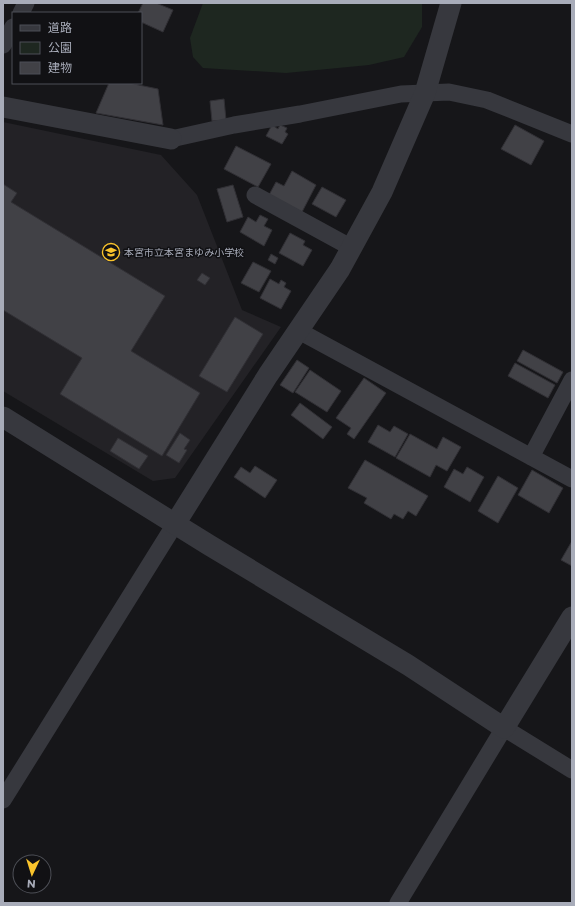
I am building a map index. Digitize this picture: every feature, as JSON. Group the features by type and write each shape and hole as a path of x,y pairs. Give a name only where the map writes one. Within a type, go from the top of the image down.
{"street":[{"path":"22,12 26,3"},
{"path":"3,800 268,375 299,331 352,248 382,192 425,93 451,3"},
{"path":"3,45 12,29"},
{"path":"3,107 171,139 234,125 300,114 401,94 449,92 487,100 572,134"},
{"path":"255,195 352,248"},
{"path":"299,331 572,479"},
{"path":"531,457 572,380"},
{"path":"3,417 175,524 408,665 504,728 572,770"},
{"path":"398,903 572,617"}],"shaded area":[{"name":"本宮市立本宮まゆみ小学校","path":"3,122 161,155 197,195 242,310 281,327 175,478 153,481 3,391"}],"green space":[{"path":"203,3 422,3 422,27 404,57 369,65 286,73 203,68 193,57 190,38"}],"building":[{"path":"143,3 156,3 173,10 163,32 142,22 142,12 138,12"},
{"path":"109,84 134,84 158,89 163,125 96,113"},
{"path":"224,99 226,120 212,121 210,101"},
{"path":"272,125 278,129 280,125 287,128 285,132 288,134 282,144 266,136"},
{"path":"515,125 544,141 531,165 501,149"},
{"path":"236,146 271,164 258,187 224,169"},
{"path":"292,171 316,185 302,212 269,195 276,182 284,186"},
{"path":"3,184 17,193 11,202 165,296 131,351 200,393 162,456 60,394 82,358 3,310"},
{"path":"233,185 243,217 227,222 217,189"},
{"path":"322,187 346,200 336,217 312,204"},
{"path":"260,215 268,219 264,226 272,230 264,246 240,232 248,217 256,222"},
{"path":"290,233 305,241 303,245 312,250 303,266 279,253"},
{"path":"271,254 278,258 275,264 268,260"},
{"path":"253,262 271,271 259,292 241,283"},
{"path":"202,273 210,278 205,285 197,280"},
{"path":"270,279 279,284 281,280 286,283 284,287 291,291 281,309 260,298"},
{"path":"235,317 263,334 227,392 199,376"},
{"path":"523,350 563,372 557,383 517,361"},
{"path":"297,360 309,368 293,393 280,385"},
{"path":"515,363 555,385 548,398 508,376"},
{"path":"310,370 341,391 327,412 295,392"},
{"path":"364,378 386,393 354,439 347,434 351,428 336,418"},
{"path":"300,403 332,427 323,439 291,415"},
{"path":"378,425 390,432 394,426 408,434 395,457 368,442"},
{"path":"180,433 190,440 184,449 187,450 179,463 166,455"},
{"path":"410,434 437,449 443,437 461,447 447,471 436,465 430,477 396,458"},
{"path":"118,438 148,456 139,469 110,451"},
{"path":"365,460 428,496 416,516 408,511 403,519 394,514 391,519 364,503 367,498 348,488"},
{"path":"255,466 277,480 265,498 234,477 241,467 250,473"},
{"path":"467,467 484,477 470,502 444,487 454,469 463,474"},
{"path":"532,470 563,488 549,513 518,495"},
{"path":"498,476 518,488 498,523 478,511"},
{"path":"572,541 572,566 561,560"}],"place":[{"name":"本宮市立本宮まゆみ小学校","path":"111,252"}]}
